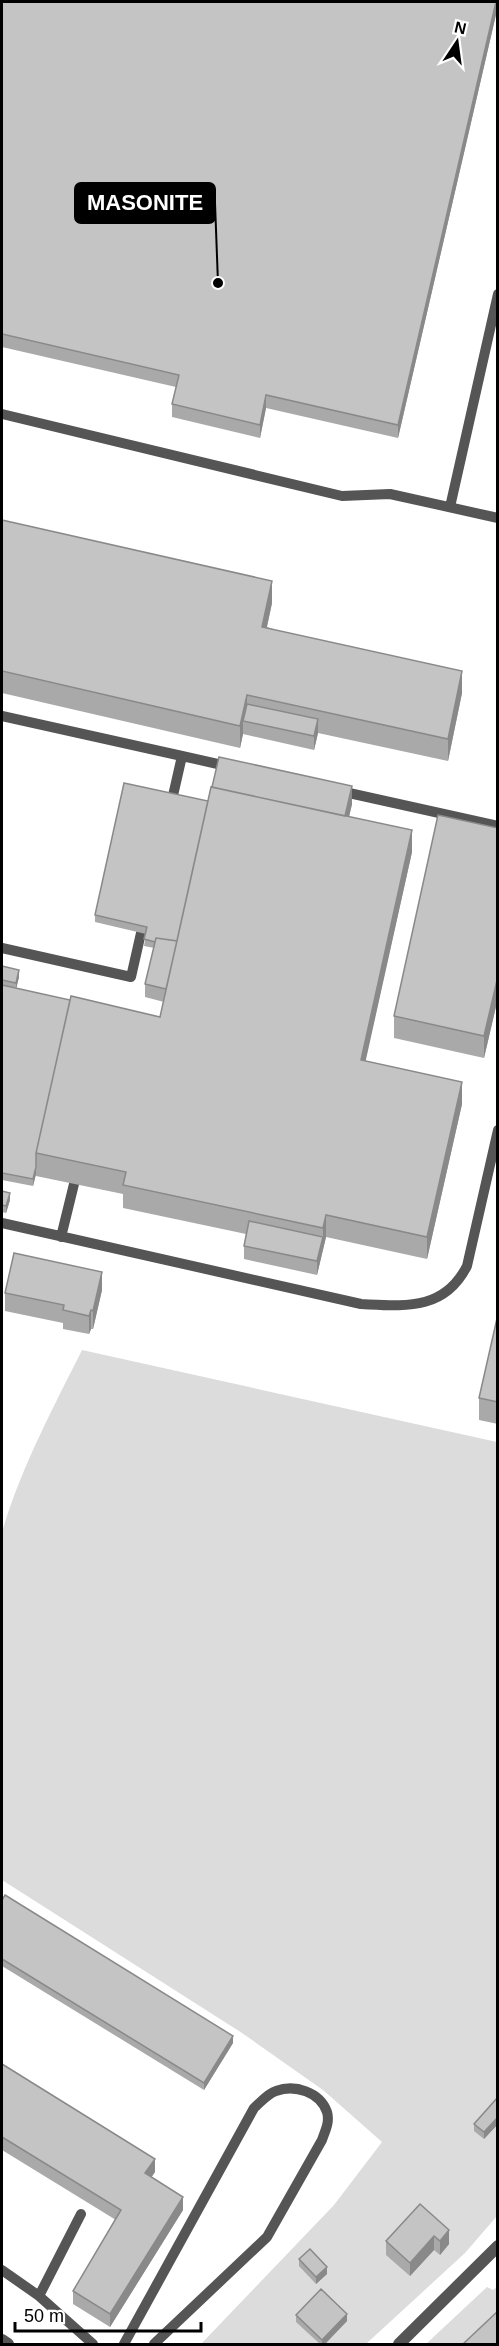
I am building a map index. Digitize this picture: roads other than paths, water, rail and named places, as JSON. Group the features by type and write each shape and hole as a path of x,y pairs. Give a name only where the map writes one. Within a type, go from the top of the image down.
{"street":[{"path":"399,2344 498,2246"},
{"path":"2,2340 8,2344"}],"lane":[{"path":"450,507 498,294"},
{"path":"2,414 342,496 390,494 498,518"},
{"path":"2,716 240,769"},
{"path":"172,801 182,756"},
{"path":"334,790 498,826"},
{"path":"2,948 131,977 141,933"},
{"path":"2,1224 361,1304 410,1306 441,1296 458,1283 467,1266 498,1130"},
{"path":"62,1237 74,1184"},
{"path":"124,2344 254,2108 275,2091 289,2088 310,2093 321,2102 327,2112 328,2124 322,2140 267,2237 154,2344"},
{"path":"39,2296 81,2214"},
{"path":"2,2270 39,2296 93,2344"}],"place":[{"name":"MASONITE","path":"218,283"}]}
